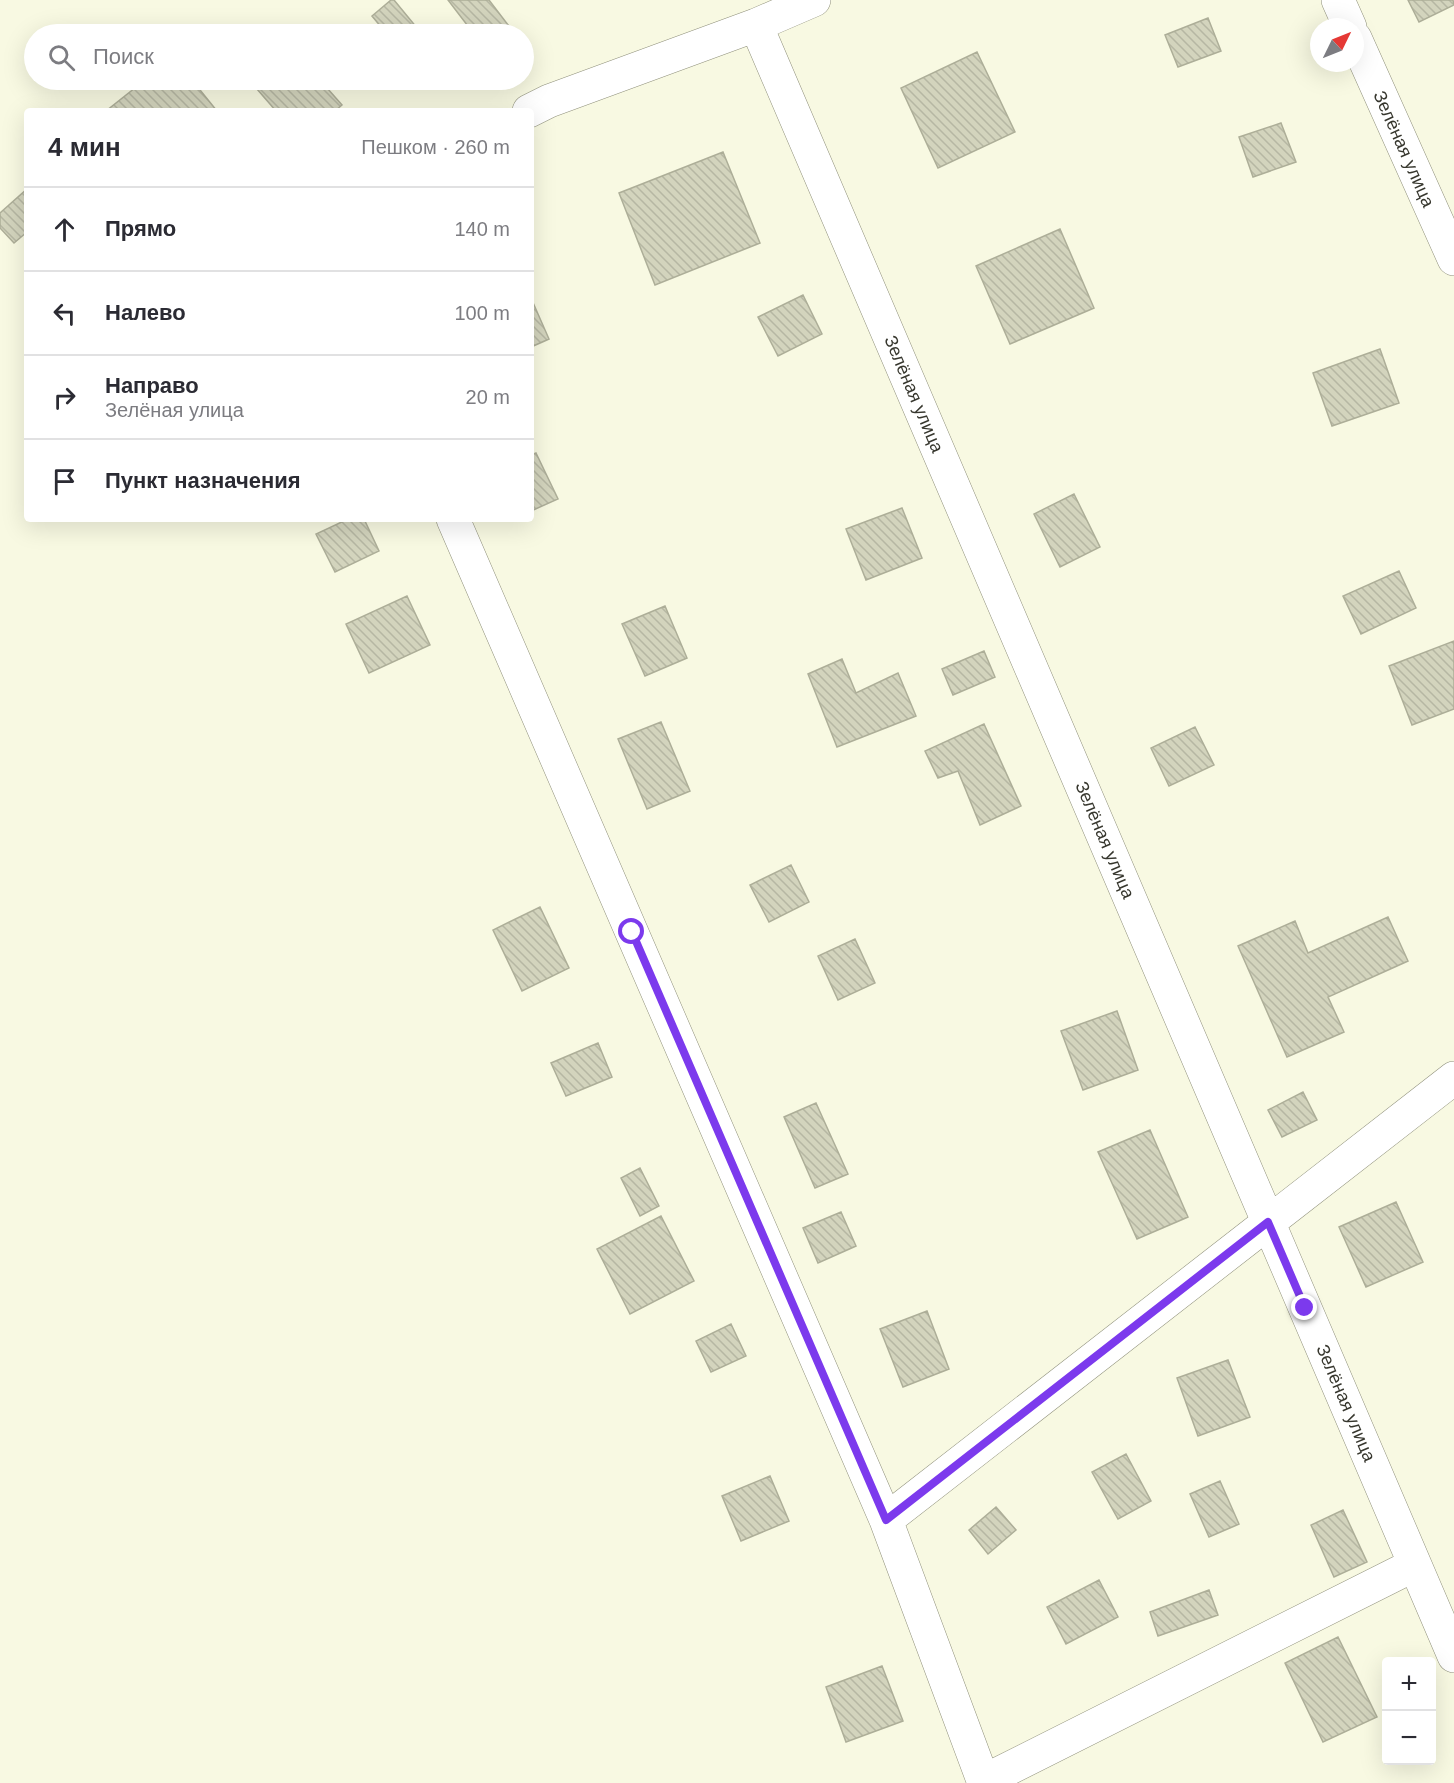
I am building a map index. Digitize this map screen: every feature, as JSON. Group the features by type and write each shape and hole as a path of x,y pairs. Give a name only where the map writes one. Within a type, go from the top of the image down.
{"street":[{"path":"534,108 756,25 814,0"},
{"path":"1338,0 1346,18"},
{"name":"Зелёная улица","path":"756,25 1454,1656"},
{"name":"Зелёная улица","path":"1364,59 1454,259"},
{"path":"454,522 886,1520 984,1782 1414,1565"},
{"path":"886,1520 1454,1078"}],"building":[{"path":"394,0 414,24 379,24 372,16"},
{"path":"448,0 489,0 507,24 466,24"},
{"path":"1408,0 1453,0 1454,5 1419,22"},
{"path":"1208,18 1221,51 1178,67 1165,35"},
{"path":"977,52 1015,132 938,168 901,88"},
{"path":"132,90 200,90 215,108 110,108"},
{"path":"258,90 329,90 342,105 338,108 273,108"},
{"path":"1281,123 1296,162 1253,177 1239,137"},
{"path":"723,152 760,243 655,285 619,193"},
{"path":"24,192 24,235 14,243 0,228 0,213"},
{"path":"1060,229 1094,308 1010,344 976,266"},
{"path":"803,295 822,334 778,356 758,317"},
{"path":"534,305 549,339 534,346"},
{"path":"1380,349 1399,403 1332,426 1313,373"},
{"path":"536,453 558,499 534,510 534,454"},
{"path":"1074,494 1100,547 1060,567 1034,514"},
{"path":"902,508 922,558 866,580 846,529"},
{"path":"342,522 365,522 379,551 335,572 316,534"},
{"path":"1399,571 1416,608 1361,634 1343,596"},
{"path":"407,596 430,645 369,673 346,624"},
{"path":"665,606 687,658 645,676 622,624"},
{"path":"1454,641 1454,709 1412,725 1389,666"},
{"path":"984,651 995,677 953,695 942,669"},
{"path":"842,659 856,693 898,673 916,716 837,747 808,674"},
{"path":"661,722 690,791 647,809 618,739"},
{"path":"984,724 1021,806 980,825 958,771 938,778 925,751"},
{"path":"1195,727 1214,765 1169,786 1151,748"},
{"path":"791,865 809,902 769,922 750,885"},
{"path":"540,907 569,968 522,991 493,930"},
{"path":"1388,917 1408,961 1328,997 1344,1032 1287,1057 1238,946 1295,921 1308,953"},
{"path":"855,939 875,983 838,1000 818,956"},
{"path":"1117,1011 1138,1070 1083,1090 1061,1031"},
{"path":"598,1043 612,1077 566,1096 551,1063"},
{"path":"1303,1092 1317,1120 1282,1137 1268,1110"},
{"path":"816,1103 848,1174 815,1188 784,1117"},
{"path":"1150,1130 1188,1217 1137,1239 1098,1152"},
{"path":"640,1168 659,1206 640,1216 621,1178"},
{"path":"1396,1202 1423,1262 1366,1287 1339,1227"},
{"path":"841,1212 856,1246 818,1263 803,1228"},
{"path":"661,1216 694,1281 630,1314 597,1249"},
{"path":"927,1311 949,1369 903,1387 880,1329"},
{"path":"731,1324 746,1356 711,1372 696,1341"},
{"path":"1228,1360 1250,1417 1198,1436 1177,1378"},
{"path":"1126,1454 1151,1501 1118,1519 1092,1472"},
{"path":"770,1476 789,1521 741,1541 722,1496"},
{"path":"1220,1481 1239,1524 1209,1537 1190,1494"},
{"path":"996,1507 1016,1530 988,1554 969,1530"},
{"path":"1343,1510 1367,1562 1334,1577 1311,1525"},
{"path":"1099,1580 1118,1617 1066,1644 1047,1607"},
{"path":"1209,1590 1218,1615 1158,1636 1150,1612"},
{"path":"1338,1637 1377,1717 1323,1742 1285,1663"},
{"path":"882,1666 903,1721 846,1742 826,1687"}],"route":[{"path":"632,932 886,1520 1268,1222 1305,1308"}]}
